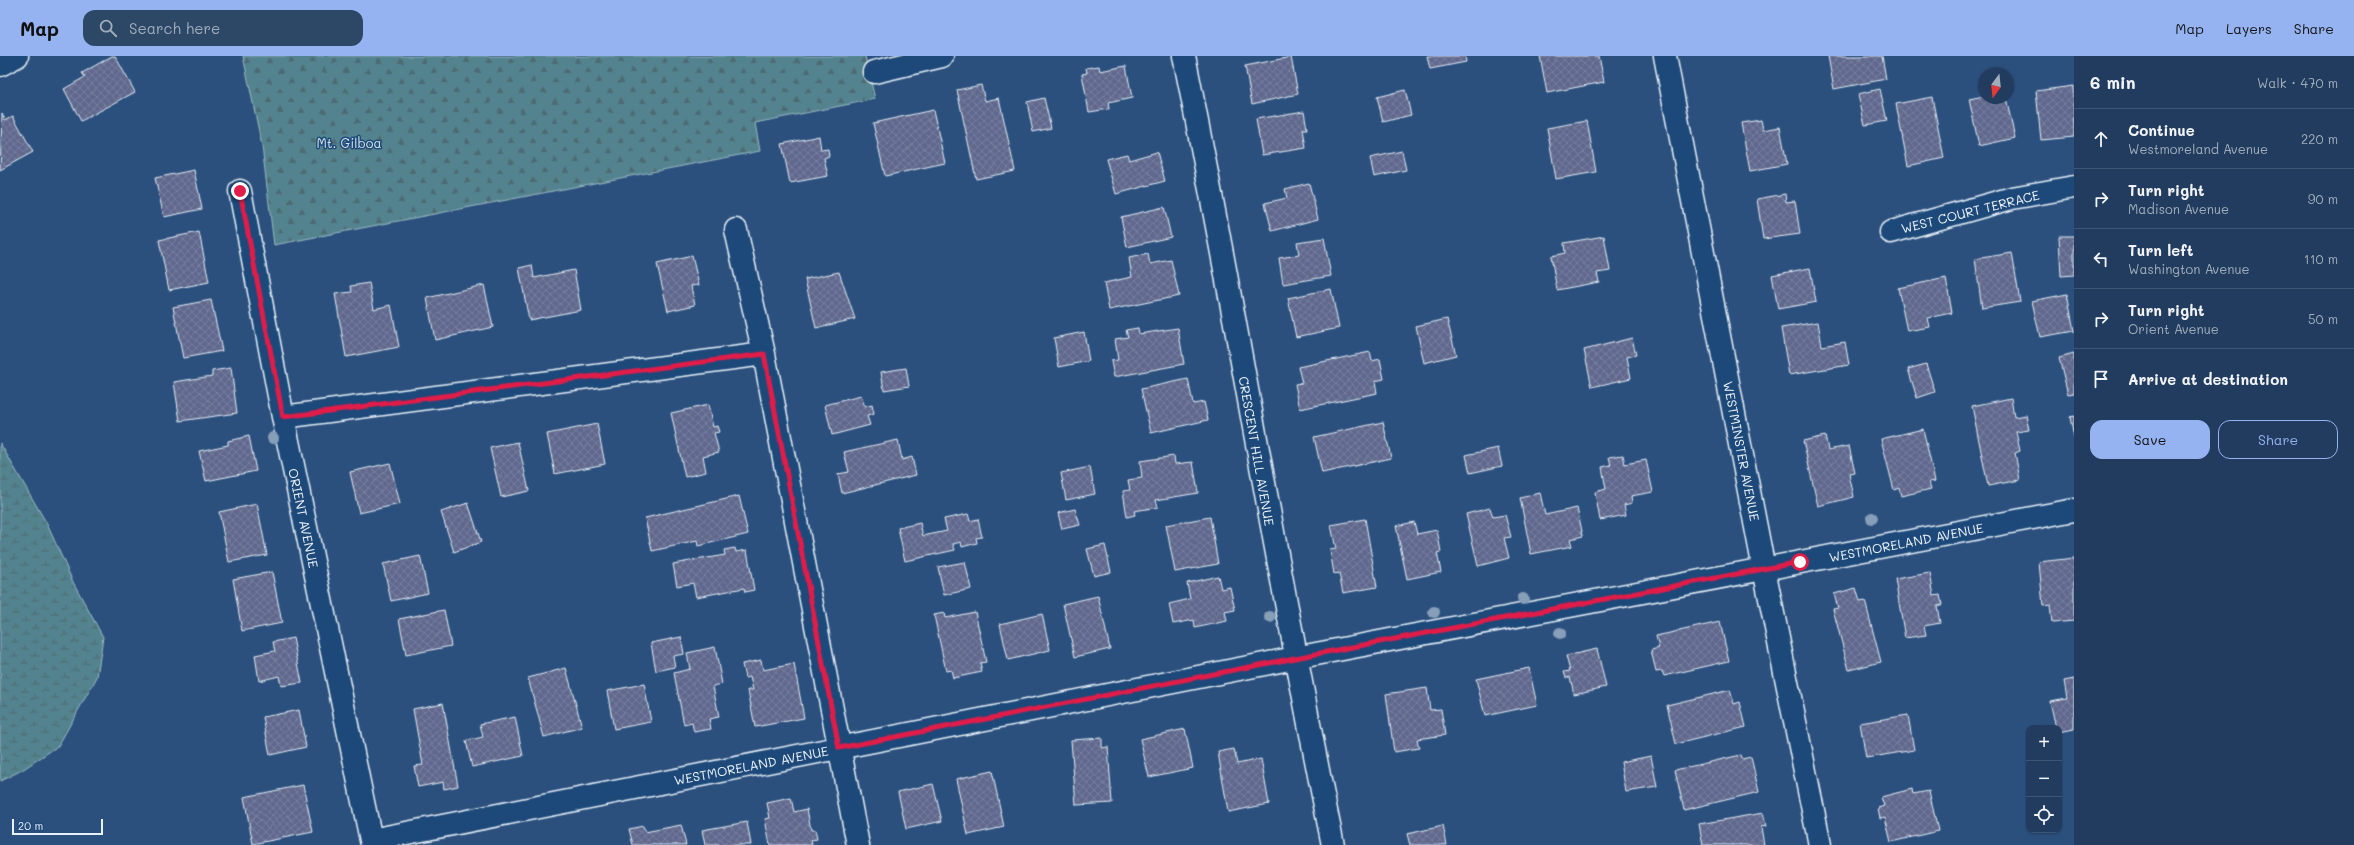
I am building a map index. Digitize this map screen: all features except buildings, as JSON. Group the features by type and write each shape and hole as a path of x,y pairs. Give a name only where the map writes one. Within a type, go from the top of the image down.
{"street":[{"path":"0,65 17,56"},
{"path":"874,72 942,56"},
{"name":"CRESCENT HILL AVENUE","path":"1184,56 1214,205 1295,658 1333,845"},
{"name":"WESTMINSTER AVENUE","path":"1665,56 1764,569 1820,845"},
{"name":"WEST COURT TERRACE","path":"1891,232 2012,198 2074,187"},
{"name":"ORIENT AVENUE","path":"240,191 283,417 372,843"},
{"path":"736,230 764,354 858,845"},
{"path":"283,417 764,354"},
{"name":"WESTMORELAND AVENUE","path":"372,843 839,748 1295,658 2074,510"}],"green space":[{"name":"Mt. Gilboa","path":"243,56 865,56 875,99 755,123 760,151 274,245 262,146"},
{"path":"0,443 47,524 73,582 103,637 97,677 58,746 22,770 0,781"}],"route":[{"path":"240,191 283,417 764,354 839,748 1295,658 1800,562"}]}
